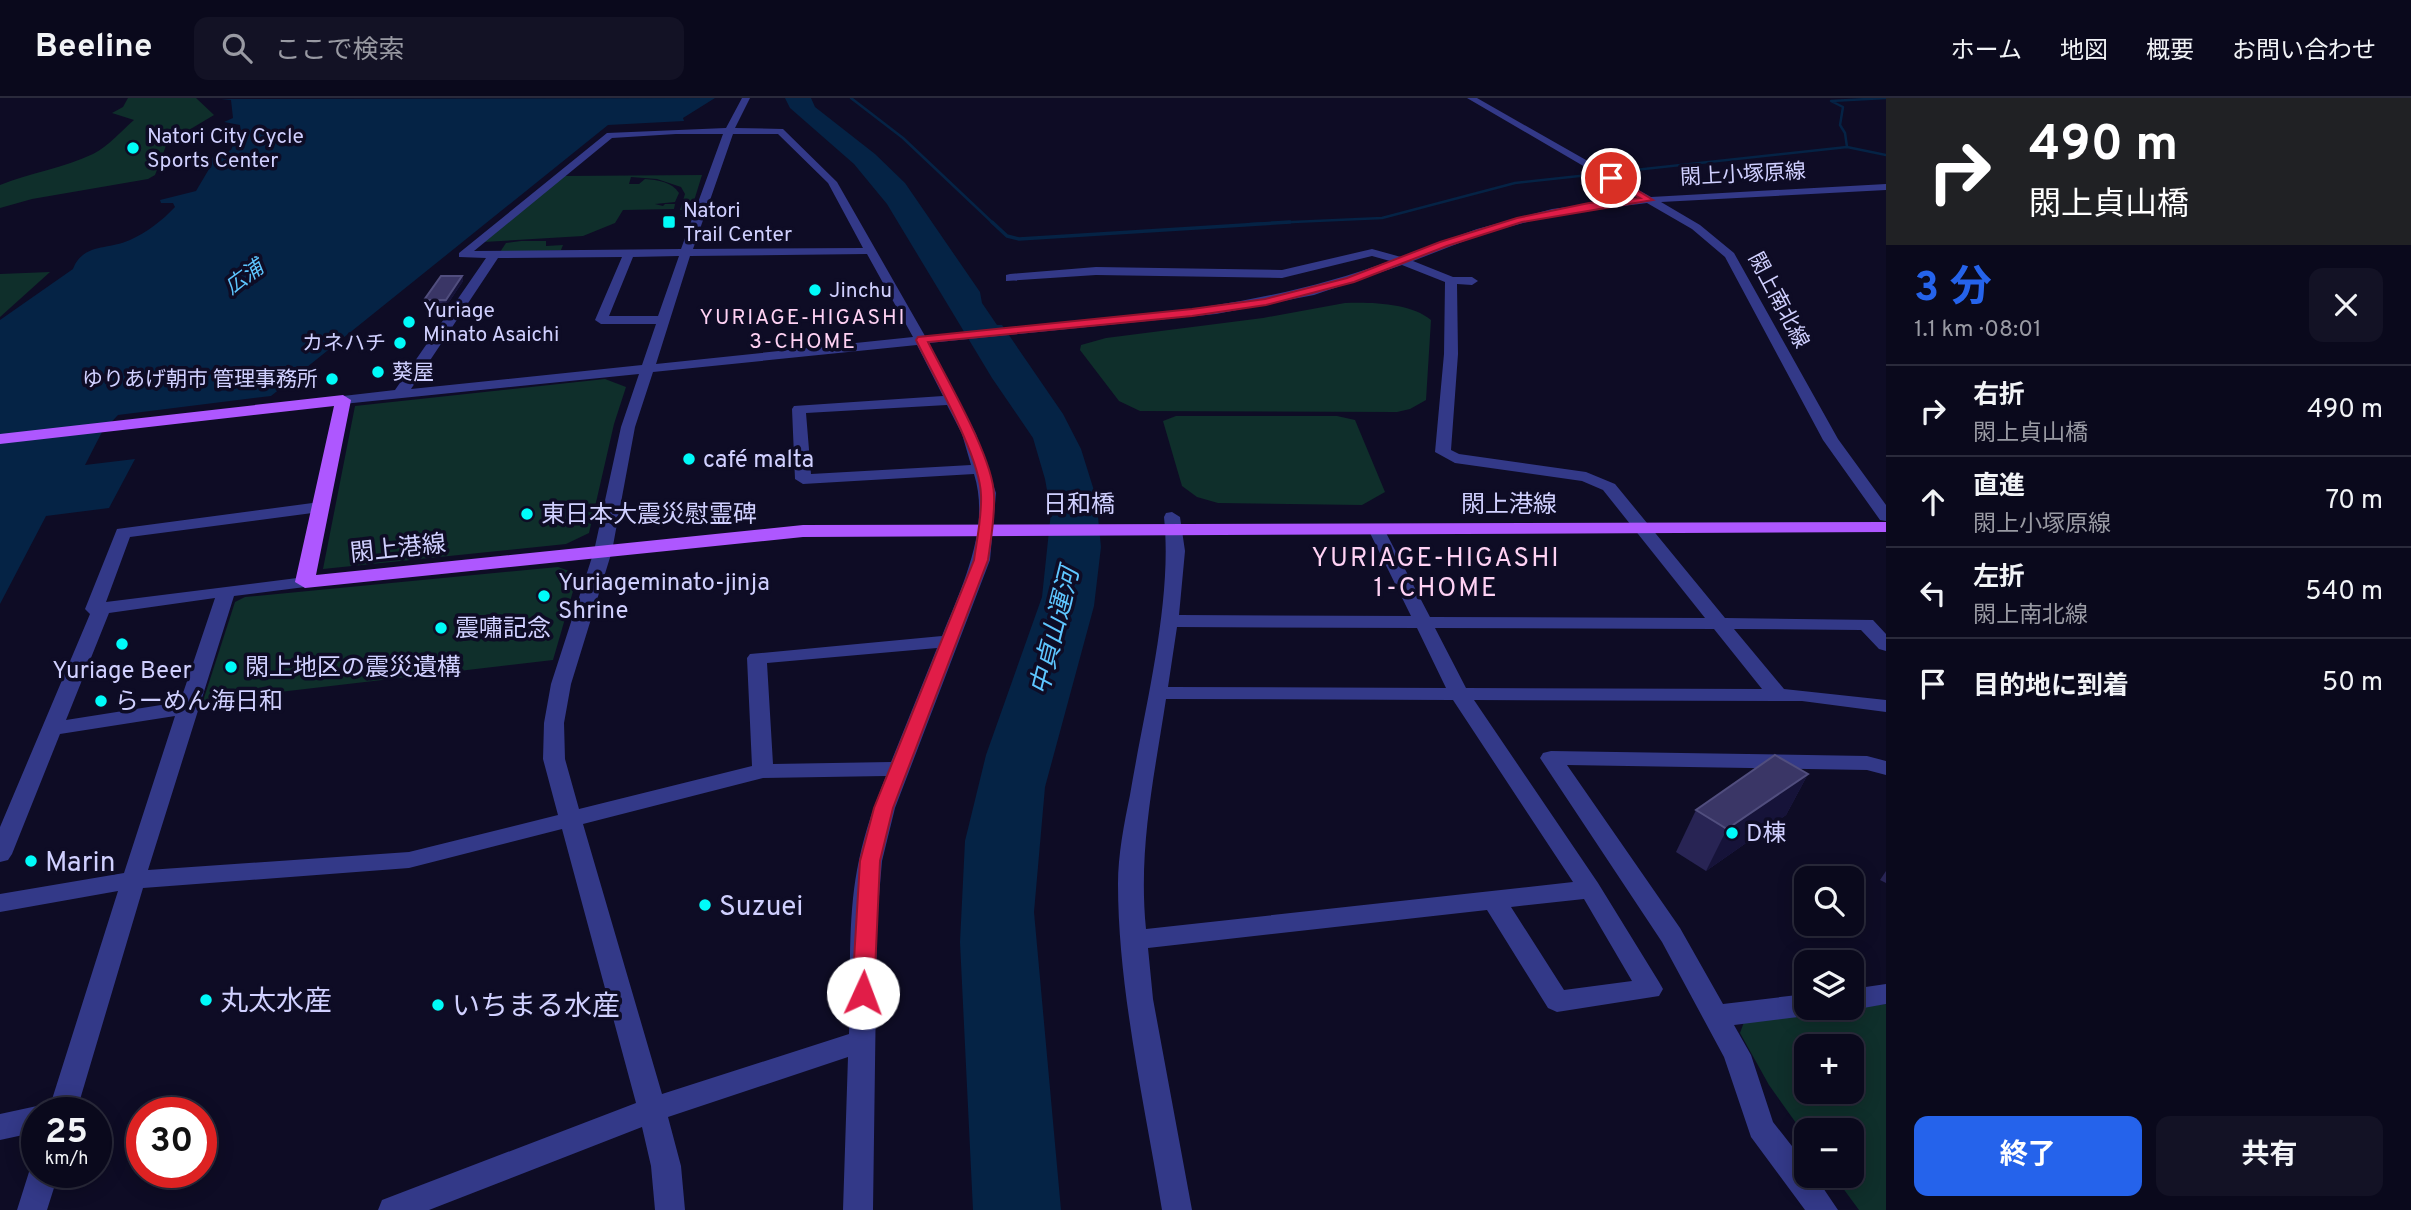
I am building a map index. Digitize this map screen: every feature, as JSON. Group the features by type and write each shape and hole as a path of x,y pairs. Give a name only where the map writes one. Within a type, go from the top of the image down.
{"main road":[{"name":"閖上港線","path":"343,400 305,582 803,531 1026,529"},
{"path":"0,439 343,400"},
{"name":"閖上港線","path":"1132,528 1172,523 1376,529 1886,527"},
{"name":"日和橋","path":"1026,529 1132,528"}],"street":[{"path":"670,1210 666,1166 652,1110 554,760 554,723 561,684 603,551 628,426 729,131 746,98"},
{"name":"閖上南北線","path":"1471,98 1716,240 1731,255 1830,440 1886,516"},
{"path":"859,1210 865,920 870,861 884,808 981,560 988,493 969,434 921,340 871,251 832,182 780,131 610,135 463,255 871,251"},
{"name":"閖上小塚原線","path":"921,340 1216,310 1266,302 1340,283 1482,231 1531,217 1589,206 1649,200 1886,187"},
{"path":"1010,278 1096,271 1282,274 1372,251 1451,280 1472,282"},
{"path":"629,253 601,320 664,320"},
{"path":"400,394 495,254"},
{"path":"1451,280 1451,354 1443,452 1455,458 1598,481 1612,491 1645,528 1778,695"},
{"path":"343,400 921,340"},
{"path":"951,400 799,409 803,479 982,469"},
{"path":"305,582 94,609 123,533 320,507"},
{"path":"1172,523 1175,551 1169,621 1134,835 1130,884 1140,999 1177,1210"},
{"path":"1376,529 1460,695 1590,889 1650,989 1557,1001 1494,900"},
{"path":"67,1097 226,590"},
{"path":"0,854 101,610"},
{"path":"1169,621 1866,625 1886,645"},
{"path":"763,771 757,658 949,641"},
{"path":"1157,693 1778,695 1886,706"},
{"path":"52,729 188,707"},
{"path":"1823,1210 1761,1128 1737,1055 1671,935 1551,758 1867,763 1886,768"},
{"path":"0,903 133,880 409,860 763,771 899,769"},
{"path":"1134,940 1590,889"},
{"path":"1864,997 1886,994"},
{"path":"1716,1016 1794,1006"},
{"path":"393,1210 652,1110 862,1041"},
{"path":"0,1127 21,1122"},
{"path":"32,1210 39,1188"}],"green space":[{"name":"Natori City Cycle Sports Center","path":"128,98 196,98 214,115 167,143 155,175 148,179 32,199 0,208 0,185 82,159 110,142 134,120 112,113 123,107"},
{"path":"702,175 689,217 679,215 682,215 683,210 680,210 685,194 681,187 657,179 631,177 629,184 639,184 645,179 673,186 679,193 675,202 655,204 675,204 674,209 623,210 615,223 583,236 483,242 564,176"},
{"path":"546,241 546,246 563,245 561,250 579,250 500,252 506,243"},
{"path":"50,272 0,317 0,274"},
{"path":"1345,303 1378,303 1402,307 1423,314 1431,320 1426,400 1410,409 1397,412 1140,411 1119,401 1080,350 1081,345 1106,338 1263,318"},
{"path":"605,379 626,387 614,424 589,533 566,544 323,569 355,406"},
{"path":"1176,416 1337,416 1355,420 1385,492 1362,505 1218,503 1197,497 1182,486 1163,421"},
{"path":"558,567 578,574 553,660 203,701 235,602 245,597"},
{"path":"1886,1004 1886,1210 1859,1210 1843,1188 1864,1188 1864,1118 1794,1118 1794,1120 1769,1085 1740,1033 1744,1022 1794,1016 1794,1020 1864,1020 1864,1007"}],"water":[{"name":"広浦","path":"715,98 683,118 684,121 608,125 271,396 118,415 102,432 85,465 135,459 109,508 46,516 0,604 0,320 73,269 83,255 97,248 130,240 154,226 175,207 173,203 161,203 160,200 196,191 212,164 212,158 231,150 234,143 222,135 241,131 240,125 224,122 233,118 231,100 221,99"},
{"name":"中貞山運河","path":"785,98 811,98 815,107 875,154 905,183 980,292 982,303 997,325 1002,325 1063,414 1081,449 1096,497 1101,547 1094,606 1045,787 1034,912 1061,1210 973,1210 960,942 965,841 986,755 1042,597 1051,512 1045,479 1033,438 992,378 887,204 854,164 790,108"}],"building":[{"path":"441,276 462,276 446,300 424,300"},
{"path":"1775,755 1808,774 1727,829 1696,810"}],"waterway":[{"path":"851,98 903,138 994,224"},
{"path":"1847,147 1845,133 1840,125 1843,107 1831,101 1886,98"},
{"path":"1279,223 1382,218 1515,183 1847,147"},
{"path":"1847,147 1886,155"},
{"path":"992,222 1007,236 1019,239 1279,223"},
{"path":"1279,223 1290,222"},
{"path":"1250,224 1279,223"}],"place":[{"name":"Natori City Cycle Sports Center","path":"133,148"},
{"name":"Natori Trail Center","path":"669,222"},
{"name":"Jinchu","path":"815,290"},
{"name":"Yuriage Minato Asaichi","path":"409,322"},
{"name":"カネハチ","path":"400,343"},
{"name":"葵屋","path":"378,372"},
{"name":"ゆりあげ朝市 管理事務所","path":"332,379"},
{"name":"café malta","path":"689,459"},
{"name":"東日本大震災慰霊碑","path":"527,514"},
{"name":"Yuriageminato-jinja Shrine","path":"544,596"},
{"name":"震嘯記念","path":"441,628"},
{"name":"Yuriage Beer","path":"122,644"},
{"name":"閖上地区の震災遺構","path":"231,667"},
{"name":"らーめん海日和","path":"101,701"},
{"name":"D棟","path":"1732,833"},
{"name":"Marin","path":"31,861"},
{"name":"Suzuei","path":"705,905"},
{"name":"丸太水産","path":"206,1000"},
{"name":"いちまる水産","path":"438,1005"}],"district":[{"name":"YURIAGE-HIGASHI 3-CHOME","path":"803,329"},
{"name":"YURIAGE-HIGASHI 1-CHOME","path":"1436,572"}],"route":[{"path":"863,993 870,861 884,808 981,560 985,529 988,493 982,469 969,434 921,340 1192,313 1266,302 1351,280 1444,244 1520,220 1589,206 1649,200 1611,178"}]}
